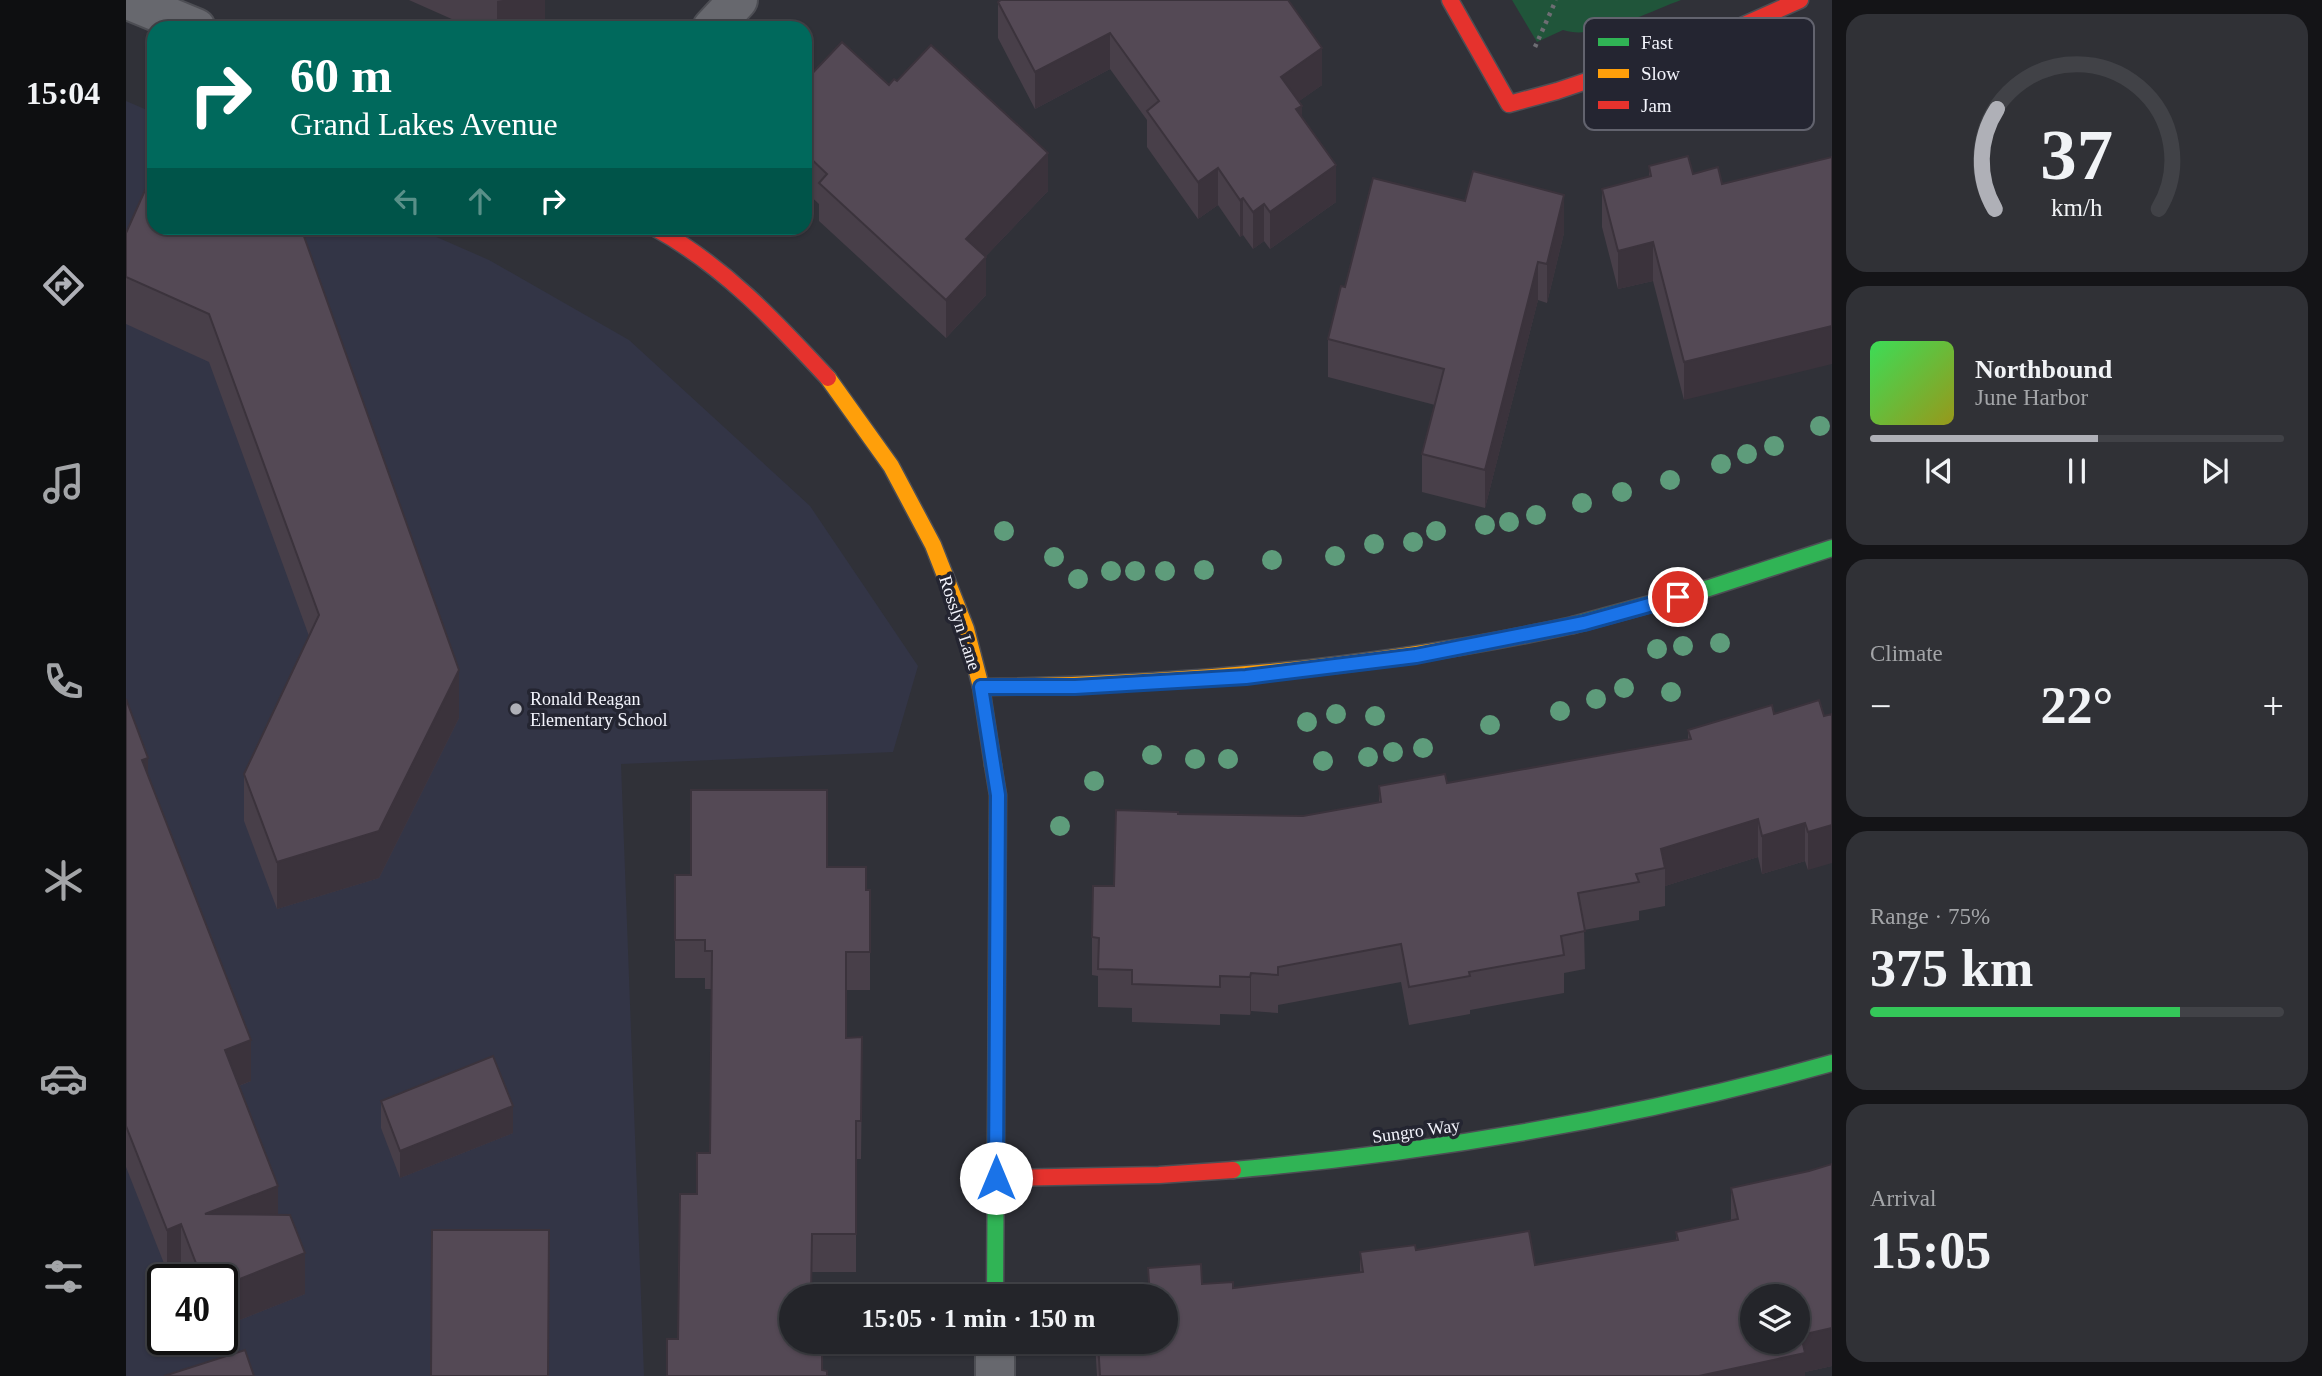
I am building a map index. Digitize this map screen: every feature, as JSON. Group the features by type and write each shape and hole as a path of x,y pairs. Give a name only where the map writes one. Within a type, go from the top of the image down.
{"street":[{"path":"128,0 179,21"},
{"path":"718,21 738,0"},
{"path":"1450,0 1509,104 1584,82"},
{"path":"1760,18 1800,0"},
{"name":"Rosslyn Lane","path":"668,235 682,243 762,307 840,392 891,466 933,545 965,629 981,687 998,795 996,1284"},
{"path":"981,687 1075,687 1246,677 1416,656 1584,623 1749,577 1832,548"},
{"name":"Sungro Way","path":"996,1178 1211,1172 1416,1152 1568,1127 1768,1082 1832,1063"},
{"path":"995,1354 995,1376"}],"shaded area":[{"name":"Ronald Reagan Elementary School","path":"126,101 147,110 147,235 432,235 489,260 629,340 810,506 918,666 893,752 621,764 644,1376 126,1376"}],"green space":[{"path":"1512,0 1681,0 1635,18 1584,18 1584,32 1563,30 1537,42"}],"building":[{"path":"1288,0 1322,48 1281,77 1302,106 1296,109 1336,165 1270,212 1264,204 1253,212 1243,198 1240,200 1218,168 1198,182 1147,111 1159,101 1110,33 1035,72 998,2"},
{"path":"842,42 889,85 894,79 897,81 931,45 1048,153 966,239 986,257 946,300 819,183 827,174 812,160 812,74"},
{"path":"1688,156 1693,174 1718,167 1722,184 1832,157 1832,326 1684,362 1653,242 1618,251 1602,189 1651,176 1649,166"},
{"path":"1473,171 1564,195 1547,264 1538,262 1485,470 1422,454 1444,369 1328,339 1341,286 1345,287 1373,178 1465,201"},
{"path":"147,186 147,235 304,235 459,670 379,831 277,862 244,774 319,615 209,314 126,277 126,233"},
{"path":"126,699 148,758 142,760 251,1040 225,1050 278,1186 205,1214 290,1215 305,1253 238,1280 238,1264 196,1264 181,1224 167,1230 126,1126"},
{"path":"1819,700 1824,716 1832,714 1832,825 1808,832 1805,823 1762,836 1758,819 1661,849 1665,868 1636,874 1639,882 1578,893 1585,931 1561,936 1564,955 1469,972 1470,976 1409,987 1401,944 1278,967 1278,975 1251,973 1250,977 1220,976 1220,987 1132,984 1132,970 1098,969 1099,938 1092,937 1093,886 1114,886 1116,810 1303,816 1381,802 1379,786 1445,774 1447,783 1691,739 1688,730 1772,705 1774,714"},
{"path":"691,790 827,790 827,867 866,867 866,890 870,890 870,952 846,952 846,1038 862,1037 861,1121 856,1121 856,1234 812,1234 811,1284 779,1284 779,1354 822,1354 822,1370 827,1371 827,1376 667,1376 667,1339 678,1339 680,1194 697,1194 697,1153 710,1153 712,951 705,951 705,940 675,940 675,875 691,875"},
{"path":"493,1056 513,1106 400,1151 381,1101"},
{"path":"1832,1164 1832,1328 1810,1333 1810,1284 1740,1284 1740,1354 1800,1354 1699,1376 1100,1376 1099,1354 1178,1354 1178,1284 1149,1284 1148,1268 1201,1264 1202,1284 1233,1282 1233,1288 1363,1272 1360,1252 1415,1245 1416,1250 1529,1231 1535,1265 1678,1240 1676,1232 1738,1219 1731,1188"},
{"path":"432,1230 549,1230 548,1376 431,1376"},
{"path":"245,1350 254,1376 164,1376 229,1355 238,1355 238,1352"}],"traffic: fast":[{"path":"1573,625 1709,588 1832,548"},
{"path":"993,765 998,795 995,1284"},
{"path":"1233,1170 1385,1153 1535,1130 1684,1100 1832,1063"}],"traffic: slow":[{"path":"828,378 891,466 933,545 966,629 981,687 993,765"},
{"path":"981,687 1130,683 1279,671 1426,653 1573,625"}],"traffic: jam":[{"path":"1450,0 1509,104 1584,82"},
{"path":"1760,18 1800,0"},
{"path":"667,235 704,259 748,296 828,378"},
{"path":"997,1178 1159,1175 1233,1170"}],"place":[{"name":"Ronald Reagan Elementary School","path":"516,709"}],"route":[{"path":"996,1178 998,795 981,687 1075,687 1246,677 1416,656 1584,623 1678,597"}]}
